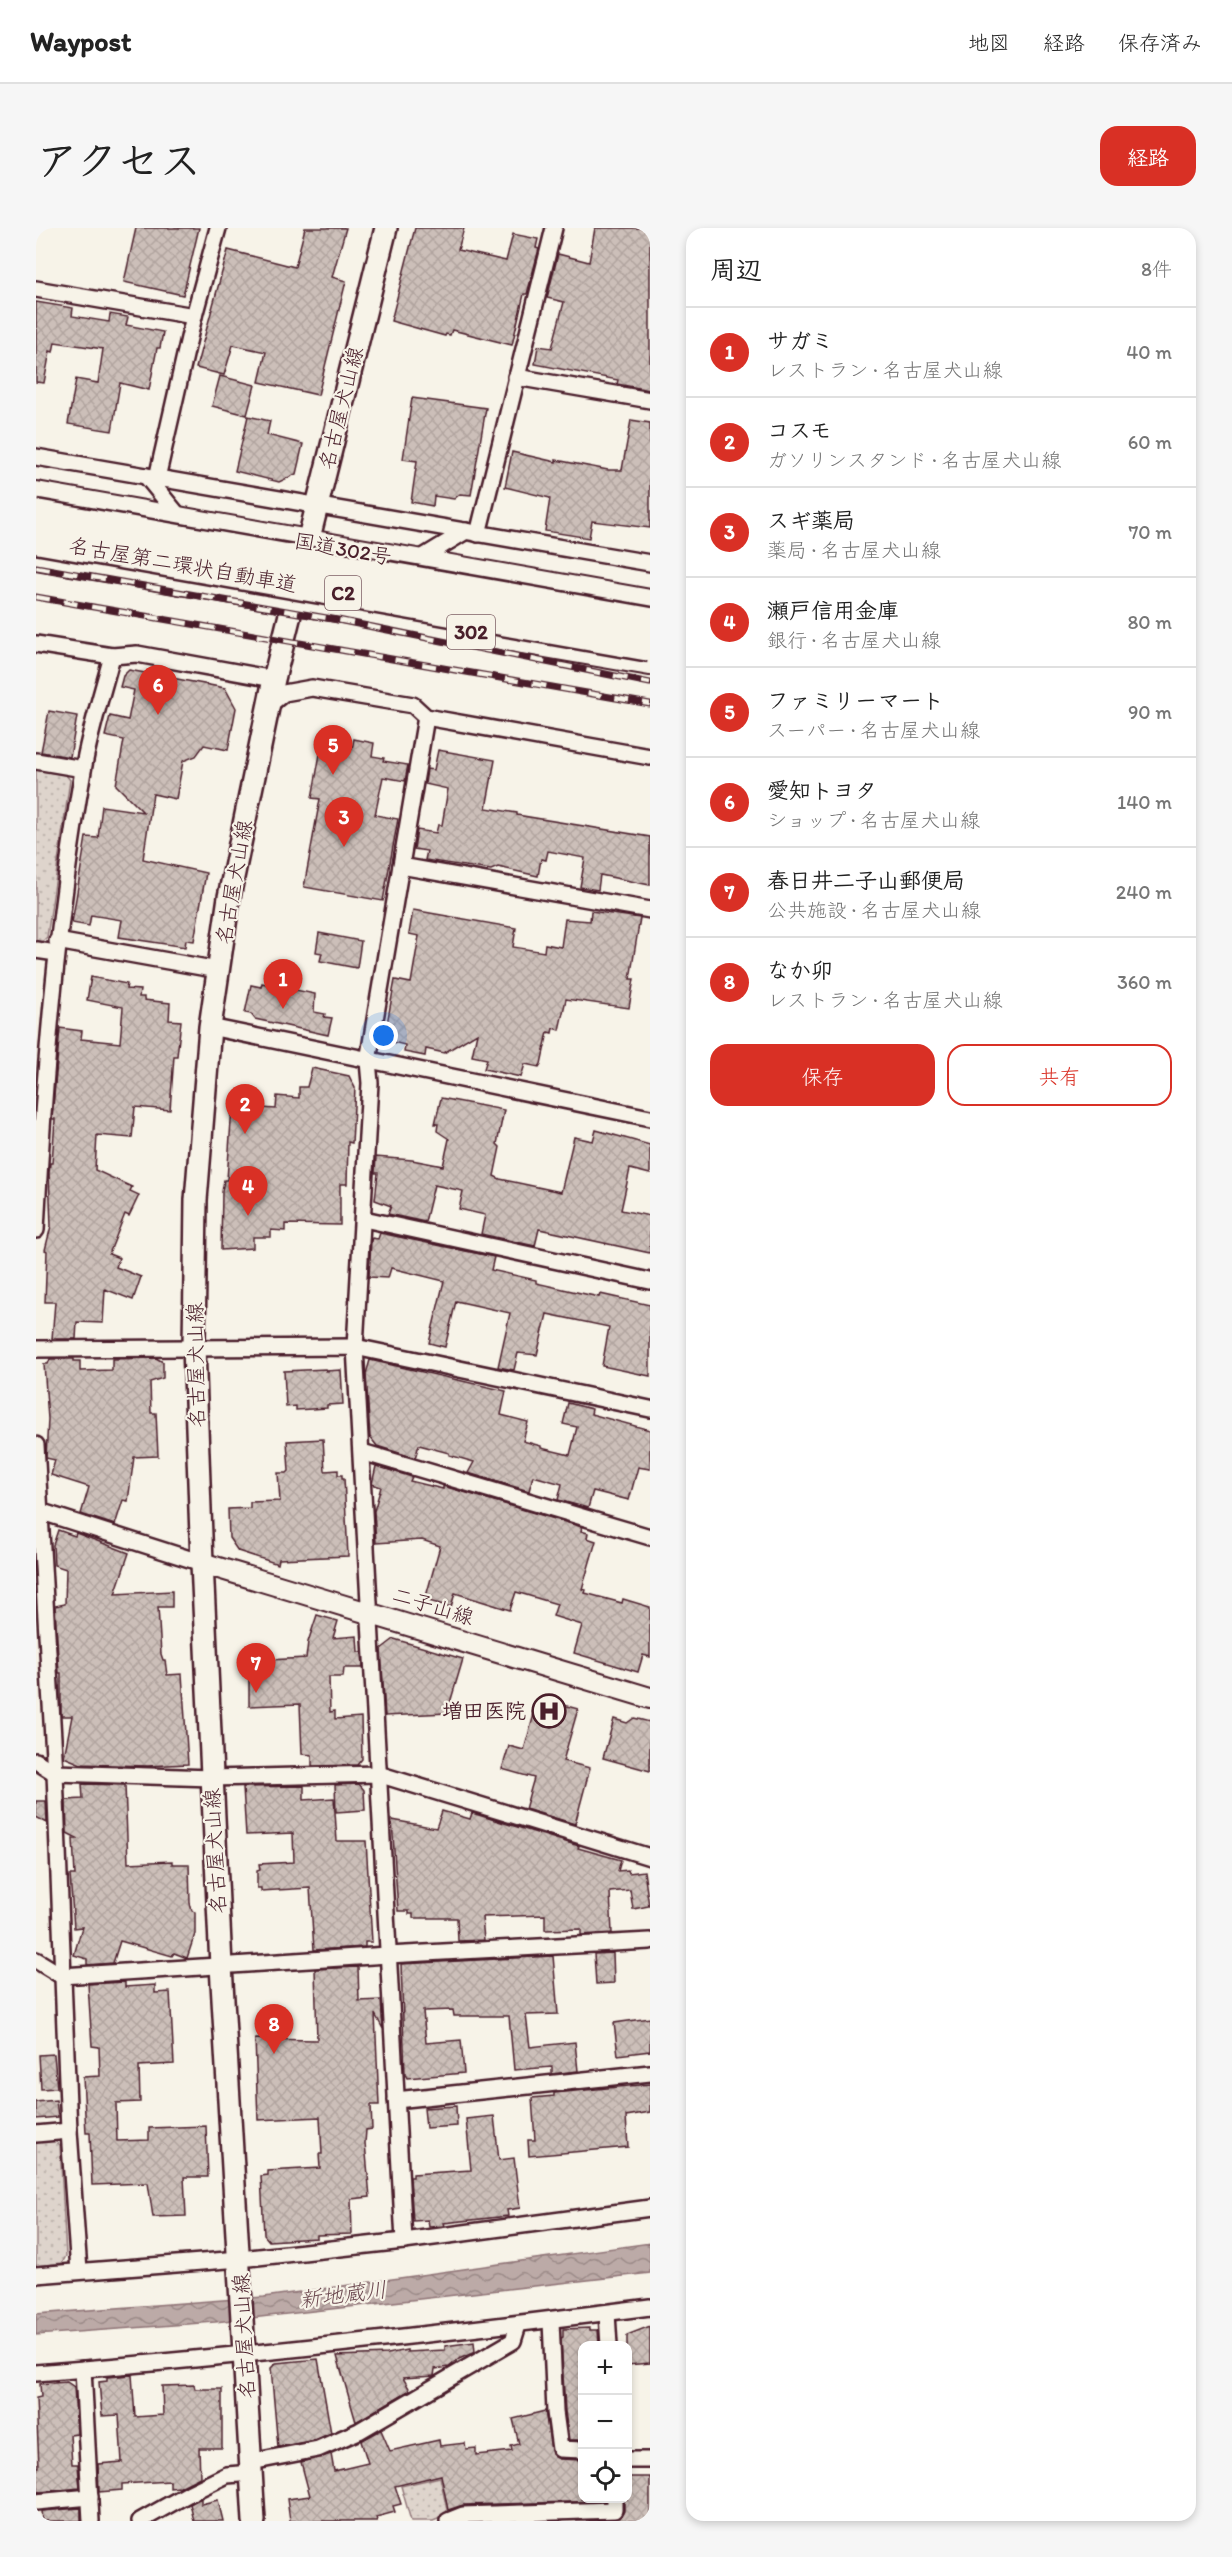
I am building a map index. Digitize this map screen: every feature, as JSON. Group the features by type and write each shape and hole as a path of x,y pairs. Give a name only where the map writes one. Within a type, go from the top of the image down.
{"highway":[{"name":"国道302号","path":"36,495 650,603"},
{"name":"名古屋第二環状自動車道","path":"36,514 650,622"},
{"name":"名古屋第二環状自動車道","path":"36,539 650,647"},
{"name":"302","path":"36,556 650,662"}],"main road":[{"name":"名古屋犬山線","path":"254,2521 221,1966 202,1563 194,1347 196,1200 210,1027 229,897 292,601 386,228"}],"street":[{"path":"151,477 218,228"},
{"path":"415,562 472,533 554,228"},
{"path":"36,289 194,316"},
{"path":"516,376 650,400"},
{"path":"36,457 650,563"},
{"path":"151,477 182,520"},
{"path":"36,644 112,656 137,654 274,680"},
{"path":"36,1230 39,1100 56,947 83,769 112,656"},
{"path":"268,706 284,693 312,688 413,705 426,717 650,757"},
{"path":"404,2241 355,1347 364,1219 370,1083 368,1061 426,717"},
{"path":"36,761 83,769"},
{"path":"401,866 650,910"},
{"path":"36,950 56,947 218,970"},
{"path":"210,1027 650,1118"},
{"path":"364,1219 650,1281"},
{"path":"36,1349 355,1347 650,1409"},
{"path":"36,1445 37,1514 55,1773 69,2131 79,2271"},
{"path":"362,1452 650,1537"},
{"path":"37,1514 202,1563"},
{"name":"二子山線","path":"202,1563 650,1698"},
{"path":"36,1761 55,1773 212,1778 378,1774 650,1857"},
{"path":"36,1960 62,1976 650,1941"},
{"path":"396,2100 650,2073"},
{"path":"36,2134 69,2131"},
{"path":"36,2275 79,2271 240,2265 650,2208"},
{"path":"36,2373 518,2325 650,2307"},
{"path":"607,2313 609,2341"},
{"path":"551,2320 555,2412 560,2449 578,2450"},
{"path":"140,2521 227,2475 318,2449 359,2431 513,2342 518,2325"},
{"path":"83,2369 91,2521"},
{"path":"632,2460 650,2460"},
{"path":"36,2502 90,2497"},
{"path":"448,2521 463,2515 510,2517 615,2510"}],"shaded area":[{"path":"36,770 66,775 70,780 47,937 42,942 36,941"},
{"path":"54,2140 60,2145 66,2256 62,2263 36,2266 36,2141"},
{"path":"440,2477 448,2515 433,2521 411,2521 401,2486"}],"water":[{"name":"新地蔵川","path":"650,2243 650,2273 215,2322 36,2335 36,2314 264,2297"}],"building":[{"path":"136,228 199,228 183,295 124,282"},
{"path":"305,228 346,228 332,277 346,281 318,395 259,382 266,352 233,345 224,375 196,368 228,250 295,267"},
{"path":"415,228 464,228 458,250 506,261 513,234 538,239 536,248 539,249 527,294 524,294 512,345 452,330 450,335 445,336 391,321"},
{"path":"595,228 650,228 650,390 617,384 618,380 535,364 538,346 552,348 564,302 547,298 558,254 589,262"},
{"path":"36,302 73,308 72,316 109,322 110,314 128,317 126,325 163,332 160,348 157,348 149,390 120,383 112,431 68,424 76,379 98,383 103,349 55,342 53,352 50,351 44,383 36,382"},
{"path":"220,376 255,385 247,415 212,406"},
{"path":"412,398 486,408 471,495 460,494 454,499 434,496 433,506 411,502 417,461 403,459"},
{"path":"248,416 270,421 267,435 303,444 296,474 279,482 235,471"},
{"path":"631,420 650,423 650,528 592,521 589,538 545,531 550,498 505,487 512,452 556,462 556,460 608,470 622,470"},
{"path":"129,670 225,688 236,708 228,750 204,745 196,756 183,761 176,799 153,794 143,859 206,873 194,941 186,940 185,947 119,937 122,920 91,915 89,926 72,923 86,837 98,838 102,806 143,812 116,785 124,740 105,736 110,716 128,720 134,690 120,687 123,676"},
{"path":"49,711 77,716 70,757 41,752"},
{"path":"354,739 374,743 372,756 384,758 383,761 408,765 405,781 383,777 375,815 398,819 383,901 304,887 320,799 312,798 322,743 352,749"},
{"path":"438,750 495,760 486,808 650,837 650,885 600,875 598,890 580,887 585,858 548,851 546,860 541,859 538,876 498,867 491,870 425,860 427,851 414,849 417,830 436,833 438,825 442,825 448,789 425,784 427,769 434,770"},
{"path":"413,910 516,928 513,947 544,952 545,944 561,947 565,919 590,921 591,911 640,918 630,979 634,979 629,1008 566,999 559,1030 553,1028 552,1033 548,1032 541,1064 539,1067 525,1064 521,1077 484,1069 487,1059 472,1056 477,1033 444,1053 426,1049 425,1056 404,1052 405,1045 384,1040 395,980 411,983 419,936 409,934"},
{"path":"319,933 361,941 357,968 320,961 322,953 316,952"},
{"path":"91,977 127,984 126,989 140,990 139,997 144,997 144,1000 170,1003 169,1020 181,1021 177,1056 174,1056 170,1110 135,1107 132,1138 97,1135 95,1170 132,1187 130,1191 139,1195 129,1216 125,1214 109,1254 119,1258 116,1267 141,1277 133,1300 105,1289 103,1323 77,1322 76,1339 52,1339 55,1302 45,1302 47,1251 45,1250 51,1226 49,1173 50,1163 52,1163 55,1119 52,1119 60,1028 82,1031 81,1039 120,1043 123,1007 87,1000"},
{"path":"262,983 315,994 314,1012 332,1018 328,1035 255,1019 251,1014 245,1013 251,985 261,987"},
{"path":"312,1068 349,1076 355,1088 352,1143 348,1142 347,1184 340,1184 340,1225 285,1224 285,1231 271,1230 271,1237 253,1237 253,1248 221,1250 222,1192 224,1180 227,1180 232,1106 276,1109 277,1096 299,1098 299,1087 307,1087"},
{"path":"441,1098 504,1110 497,1144 500,1147 494,1176 500,1179 561,1192 574,1137 593,1141 596,1130 650,1145 650,1174 630,1169 621,1210 650,1216 650,1253 539,1229 535,1246 481,1234 485,1215 459,1209 463,1191 434,1185 425,1222 388,1214 391,1206 375,1200 378,1173 375,1173 376,1157 412,1160 443,1166 449,1139 437,1131 438,1124 435,1124"},
{"path":"380,1233 494,1257 491,1270 536,1280 536,1283 599,1297 600,1294 650,1305 650,1376 602,1366 609,1327 547,1314 537,1355 518,1353 514,1370 498,1367 510,1313 456,1301 445,1347 429,1343 444,1281 391,1268 388,1278 369,1277 371,1241 372,1238 378,1239"},
{"path":"156,1358 163,1362 163,1378 150,1382 151,1413 156,1413 158,1456 134,1457 128,1501 123,1500 115,1525 81,1514 89,1487 51,1475 55,1460 46,1458 48,1419 44,1364 48,1364 50,1359 74,1359 74,1361 80,1361 80,1371 112,1370 112,1359"},
{"path":"370,1360 506,1391 501,1415 528,1422 523,1441 541,1446 541,1448 570,1455 577,1427 563,1424 568,1403 592,1409 591,1414 650,1430 650,1469 638,1467 629,1500 593,1491 588,1508 558,1500 562,1484 533,1476 529,1491 468,1473 474,1462 449,1455 449,1453 419,1445 415,1458 377,1446 370,1437 366,1374"},
{"path":"326,1369 326,1371 341,1370 343,1404 327,1405 327,1408 296,1410 296,1406 286,1407 284,1371"},
{"path":"323,1439 325,1471 338,1470 338,1475 344,1478 348,1556 279,1559 278,1564 238,1551 229,1538 228,1509 250,1508 250,1502 280,1501 278,1473 289,1471 287,1441"},
{"path":"376,1466 412,1477 410,1481 443,1489 443,1486 582,1527 581,1531 588,1533 587,1538 596,1541 582,1589 586,1590 585,1593 622,1603 623,1599 650,1607 650,1657 643,1655 638,1672 574,1653 582,1625 553,1616 557,1604 516,1592 510,1610 455,1593 451,1607 425,1600 440,1546 422,1540 376,1543 374,1511 381,1487 372,1484"},
{"path":"58,1530 75,1536 76,1533 129,1553 115,1594 172,1591 172,1607 158,1607 161,1654 165,1660 167,1675 182,1674 188,1764 147,1766 81,1764 64,1757 72,1716 61,1716 61,1673 59,1673 55,1606 65,1604 66,1569 54,1565 53,1545"},
{"path":"317,1615 338,1621 333,1638 357,1636 358,1652 362,1652 363,1668 344,1668 343,1677 329,1677 330,1712 335,1711 335,1719 361,1717 362,1759 357,1765 312,1766 312,1755 302,1754 300,1704 249,1706 249,1661 306,1658 308,1642"},
{"path":"394,1639 463,1659 447,1713 385,1716 381,1649"},
{"path":"538,1700 578,1709 563,1761 590,1768 575,1824 525,1809 534,1778 502,1769 509,1746 524,1750"},
{"path":"634,1718 650,1722 650,1771 603,1758 614,1719 627,1723"},
{"path":"82,1784 125,1785 128,1863 172,1861 172,1864 189,1864 190,1903 192,1911 195,1912 195,1934 187,1958 120,1941 113,1963 87,1965 87,1959 74,1955 82,1927 74,1928 70,1875 75,1875 73,1839 79,1839 67,1833 66,1800 83,1799"},
{"path":"359,1784 364,1790 365,1810 336,1812 335,1785"},
{"path":"304,1786 304,1800 334,1798 337,1841 366,1841 372,1942 365,1942 365,1947 314,1950 310,1888 261,1891 261,1888 257,1888 259,1864 294,1862 293,1833 246,1835 243,1787"},
{"path":"36,1801 46,1801 47,1823 36,1817"},
{"path":"442,1811 470,1819 472,1813 621,1860 618,1871 628,1870 629,1873 644,1871 649,1906 633,1909 630,1890 610,1892 612,1933 581,1935 581,1929 545,1930 545,1915 482,1917 484,1940 458,1941 457,1918 413,1918 413,1914 409,1914 409,1911 398,1911 392,1820 436,1828"},
{"path":"613,1953 614,1983 596,1984 594,1954"},
{"path":"553,1956 558,2014 526,2015 530,2047 575,2042 578,2071 552,2074 552,2067 514,2070 509,2016 454,2016 453,2010 423,2011 426,2043 461,2040 464,2073 407,2078 401,1964"},
{"path":"358,1967 359,2001 381,2000 383,2029 375,2014 379,2105 371,2105 372,2129 366,2130 370,2197 351,2199 352,2234 317,2235 317,2238 269,2241 264,2235 261,2176 268,2175 268,2171 320,2168 319,2154 322,2154 320,2117 258,2120 255,2039 317,2040 315,1969"},
{"path":"125,1982 125,1987 155,1985 155,1993 170,1992 174,2064 139,2066 140,2102 116,2103 117,2141 149,2140 149,2128 206,2126 208,2177 184,2177 186,2216 153,2217 148,2183 92,2185 90,2133 86,2133 83,2077 100,2076 99,2047 92,2046 88,1984"},
{"path":"650,2018 650,2051 618,2055 614,2023"},
{"path":"54,2054 57,2088 41,2089 39,2055"},
{"path":"650,2084 650,2112 626,2116 628,2147 529,2156 528,2140 535,2140 532,2098 554,2096 554,2093"},
{"path":"56,2100 58,2117 36,2119 36,2102"},
{"path":"456,2106 457,2126 426,2128 424,2108"},
{"path":"494,2116 499,2160 514,2158 520,2208 507,2210 508,2216 444,2223 445,2226 429,2227 428,2220 413,2221 410,2177 413,2177 413,2174 471,2170 466,2119"},
{"path":"650,2326 650,2363 632,2365 632,2341 627,2341 627,2335"},
{"path":"563,2329 598,2330 599,2341 578,2341 578,2440 569,2440 565,2411 561,2338"},
{"path":"474,2342 475,2352 459,2359 449,2367 435,2369 434,2376 403,2378 410,2390 356,2422 337,2356 387,2354 407,2350 407,2352 445,2350 445,2346"},
{"path":"318,2359 331,2433 315,2440 278,2447 271,2368 276,2363"},
{"path":"132,2375 135,2417 163,2415 162,2386 194,2385 195,2389 222,2389 222,2448 199,2448 200,2477 180,2487 170,2488 170,2481 122,2484 122,2490 99,2492 98,2464 122,2462 119,2415 102,2416 99,2382 107,2381 107,2377"},
{"path":"67,2382 74,2387 77,2434 70,2435 72,2464 78,2464 80,2488 40,2492 38,2491 36,2398 41,2397 40,2384"},
{"path":"545,2411 552,2454 559,2459 578,2460 578,2502 463,2505 448,2510 441,2475 395,2486 401,2504 393,2506 395,2512 376,2517 377,2521 290,2521 287,2499 310,2496 301,2462 331,2454 334,2471 368,2463 361,2441 381,2430 390,2451 439,2440 440,2446 465,2443 466,2449 476,2448 476,2455 512,2451 511,2446 519,2444 513,2419"},
{"path":"632,2477 650,2477 650,2521 576,2521 620,2518 624,2511 624,2503 632,2503"},
{"path":"201,2498 201,2504 218,2500 223,2521 194,2521 190,2504"},
{"path":"81,2508 81,2521 42,2521 41,2511"}],"railway":[{"path":"36,567 338,620 650,683"},
{"path":"36,597 650,704"}],"place":[{"name":"愛知トヨタ","path":"158,715"},
{"name":"ファミリーマート","path":"333,775"},
{"name":"スギ薬局","path":"344,847"},
{"name":"サガミ","path":"283,1009"},
{"name":"コスモ","path":"245,1134"},
{"name":"瀬戸信用金庫","path":"248,1216"},
{"name":"春日井二子山郵便局","path":"256,1693"},
{"name":"増田医院","path":"549,1711"},
{"name":"なか卯","path":"274,2054"}]}
